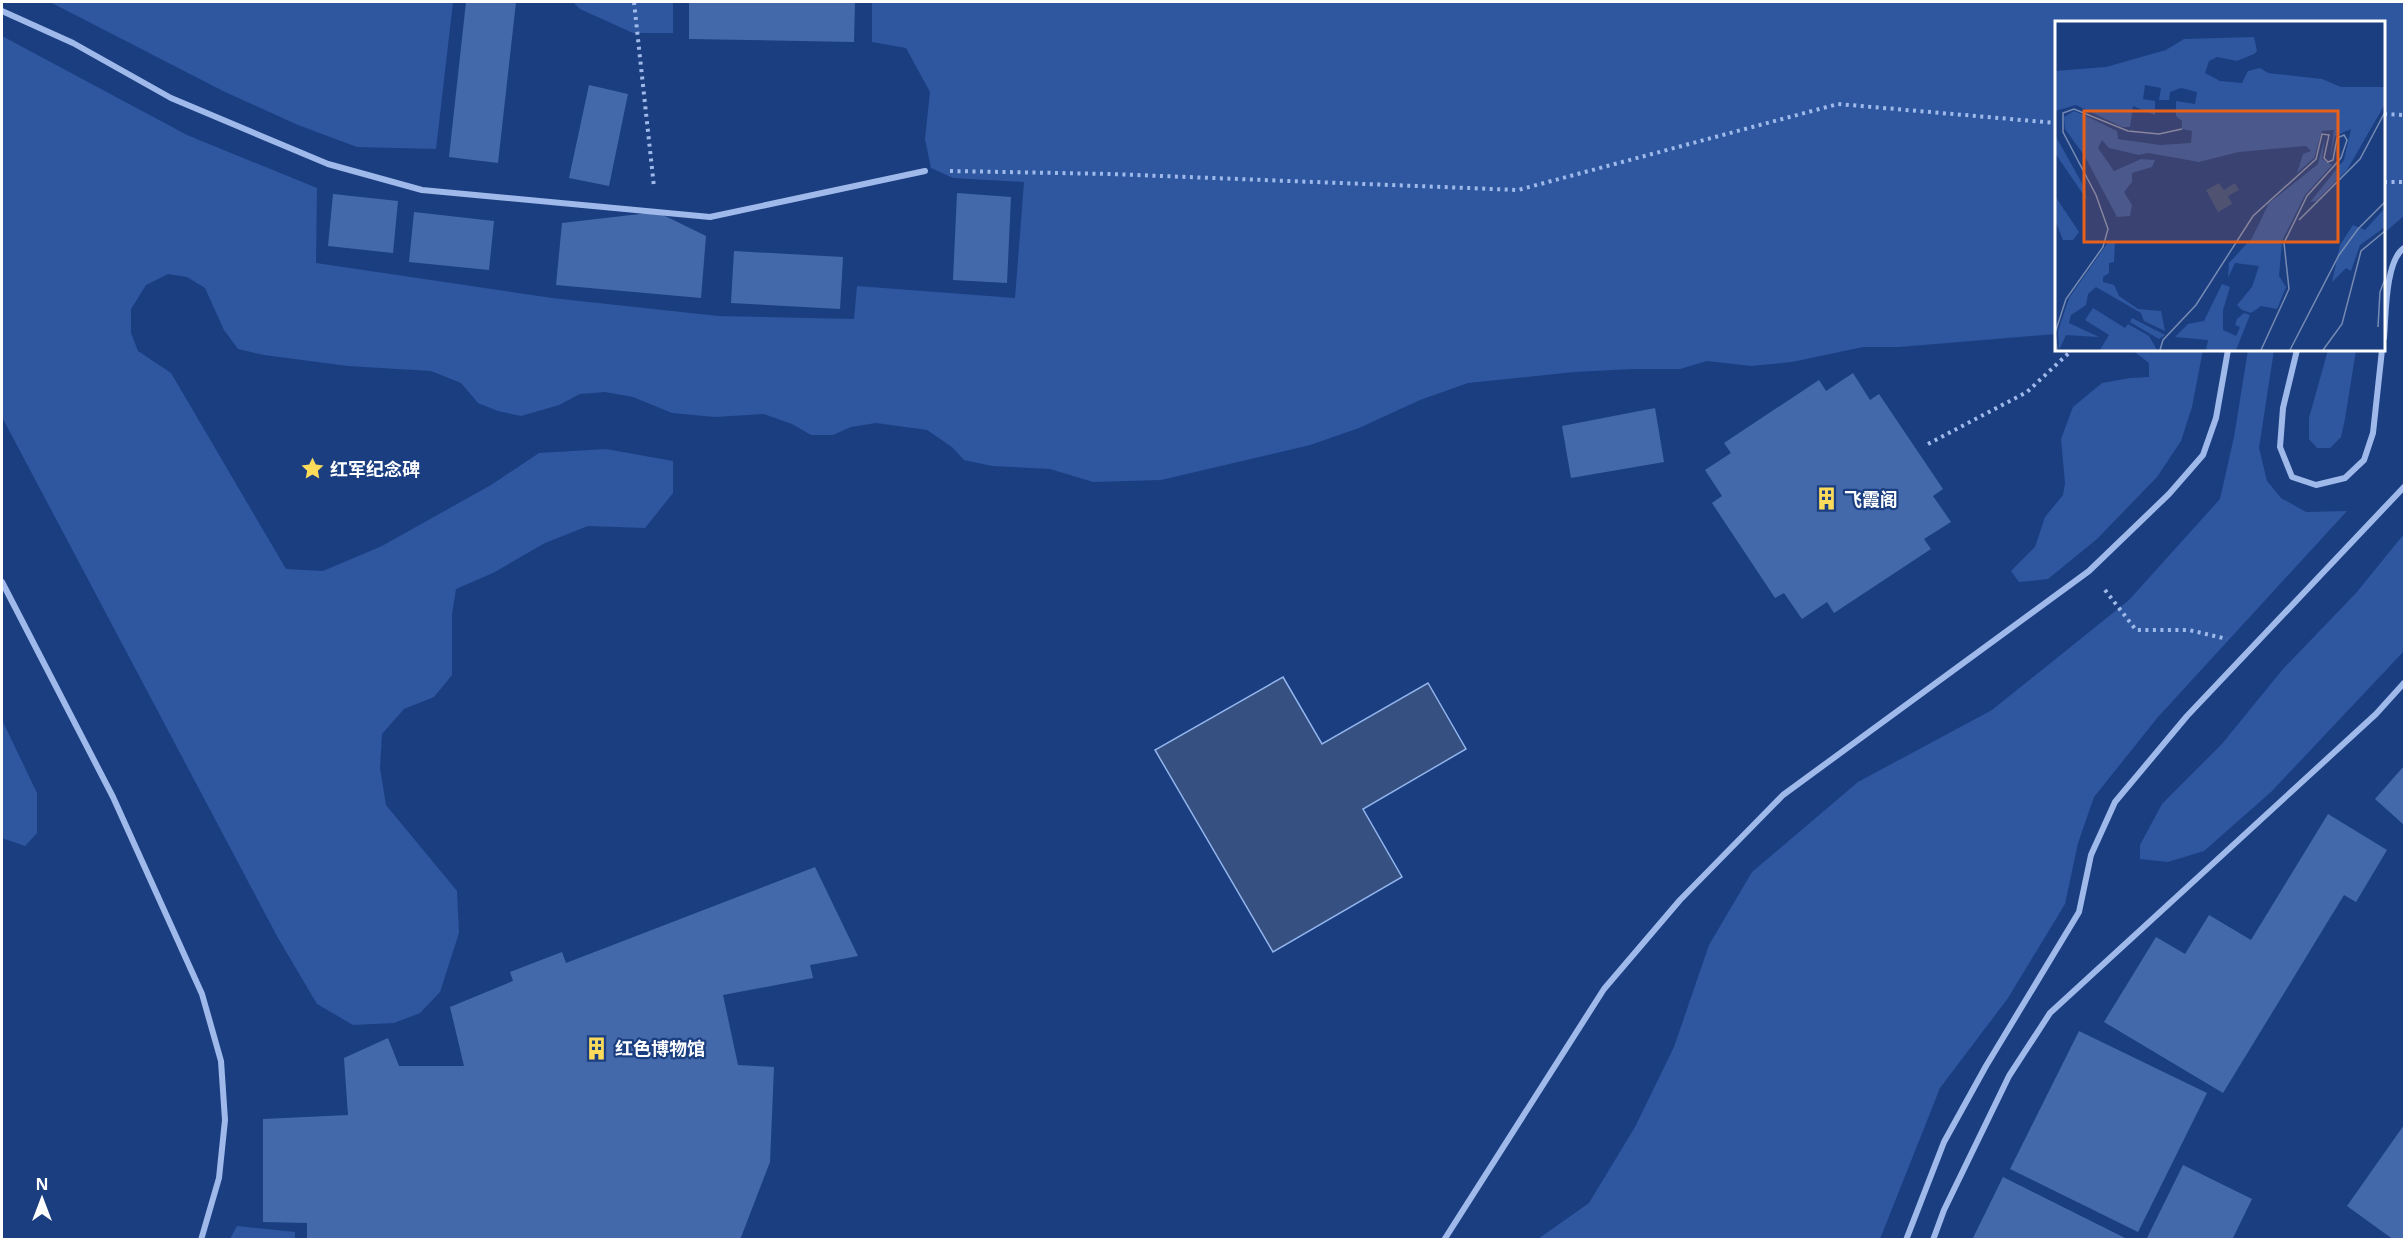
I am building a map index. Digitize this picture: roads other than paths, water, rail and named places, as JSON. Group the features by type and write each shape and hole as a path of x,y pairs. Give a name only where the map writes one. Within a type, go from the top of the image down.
{"street":[{"path":"2,12 73,43 171,98 328,164 422,190 710,217 925,171"},
{"path":"2385,328 2391,270 2400,251 2404,248"},
{"path":"1444,1239 1604,989 1680,900 1783,795 2089,571 2169,494 2203,455 2216,418 2228,351"},
{"path":"2297,351 2283,408 2280,447 2292,477 2316,485 2345,478 2364,460 2373,433 2382,351"},
{"path":"1906,1239 1944,1142 1986,1066 2079,912 2091,855 2115,802 2187,716 2252,645 2404,487"},
{"path":"2,582 113,797 202,994 221,1061 225,1120 219,1178 201,1239"},
{"path":"1933,1239 1944,1210 2009,1076 2050,1013 2376,714 2404,683"}],"place":[{"name":"红军纪念碑","path":"312,469"},
{"name":"飞霞阁","path":"1826,499"},
{"name":"红色博物馆","path":"597,1048"}]}
